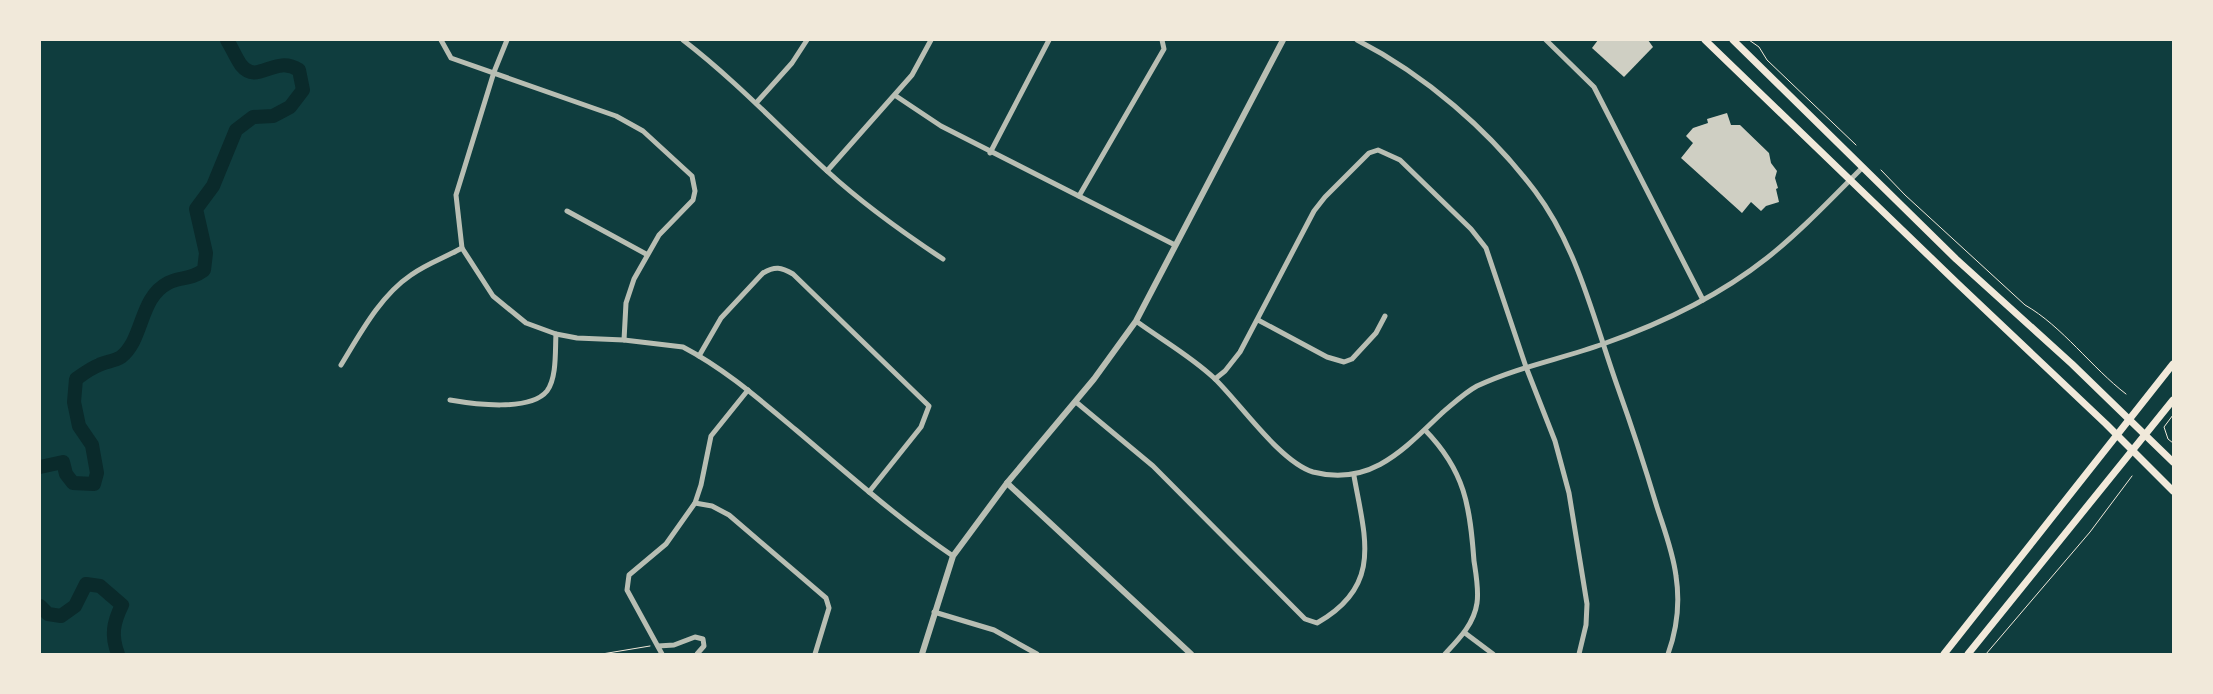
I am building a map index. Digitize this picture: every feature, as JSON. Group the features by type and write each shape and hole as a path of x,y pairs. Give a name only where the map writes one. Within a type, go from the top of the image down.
{"main road":[{"path":"1705,40 2173,491"},
{"path":"1732,40 1956,259 2130,419 2173,462"},
{"path":"1944,654 2173,364"},
{"path":"1968,654 2173,400"}],"street":[{"path":"440,40 451,58 616,116 643,131 692,176 695,190 693,200 659,235 646,254 634,279 626,303 624,340"},
{"path":"507,40 494,72 456,195 462,248 493,296 526,324 556,334 576,338 624,340 683,347 699,356 748,390 913,528 953,556"},
{"path":"683,40 757,102 827,171 897,229 943,259"},
{"path":"757,102 792,63 807,40"},
{"path":"827,171 896,96 912,75 931,40"},
{"path":"990,153 1049,40"},
{"path":"1079,196 1164,49 1162,40"},
{"path":"922,654 953,556 1007,483 1076,402 1136,321 1283,40"},
{"path":"1357,40 1402,65 1439,91 1489,140 1531,186 1565,239 1594,313 1673,558 1677,601 1676,624 1668,654"},
{"path":"1546,40 1594,87 1703,300"},
{"path":"896,96 940,126 990,153 1175,245"},
{"path":"1215,379 1240,352 1314,211 1325,197 1368,153 1378,150 1400,160 1470,229 1486,248 1526,367 1555,441 1570,494 1587,604 1586,625 1579,654"},
{"path":"1136,321 1215,379 1285,455 1312,471 1354,476 1377,467 1425,430 1455,402 1475,387 1526,367 1603,344 1703,300 1767,258 1863,167"},
{"path":"567,212 646,254"},
{"path":"341,365 365,326 389,295 411,274 462,248"},
{"path":"699,356 721,318 762,273 770,269 782,267 792,274 929,406 921,427 870,492"},
{"path":"1258,320 1327,357 1344,362 1352,359 1376,333 1385,316"},
{"path":"450,400 482,406 508,405 534,399 547,391 552,377 556,334"},
{"path":"662,654 627,590 628,575 666,544 695,503 701,485 711,436 748,390"},
{"path":"1076,402 1153,466 1305,619 1317,623 1331,615 1355,592 1363,572 1365,551 1354,476"},
{"path":"1425,430 1449,457 1459,476 1467,502 1472,535 1477,603 1465,632 1445,654"},
{"path":"1007,483 1191,654"},
{"path":"695,503 712,506 729,515 826,598 829,608 815,654"},
{"path":"934,612 994,630 1037,654"},
{"path":"1465,632 1493,654"},
{"path":"658,646 674,646 696,638 703,639 704,646 697,654"}],"path":[{"path":"1749,40 1759,47 1768,60 1856,145"},
{"path":"1881,170 1919,208 2046,321 2103,376 2126,394"},
{"path":"2173,415 2164,427 2168,439 2173,443"},
{"path":"1986,654 2090,532 2132,476"},
{"path":"602,654 658,646"}],"building":[{"path":"1598,40 1648,40 1653,47 1624,77 1592,48"},
{"path":"1727,113 1731,125 1740,125 1769,153 1771,163 1777,171 1775,178 1779,202 1766,206 1761,211 1751,202 1742,213 1681,158 1693,143 1686,136 1693,128 1708,123 1707,119"}],"waterway":[{"path":"40,467 63,462 66,474 73,483 94,484 97,473 92,445 79,426 74,402 76,379 96,366 121,357 134,340 146,308 159,290 168,283 194,276 204,270 206,253 196,209 213,186 236,130 253,117 273,116 290,107 303,90 299,70 290,66 282,65 260,72 247,71 241,65 227,40"},
{"path":"40,606 48,614 61,616 75,606 86,584 100,586 122,605 114,630 114,641 118,654"}]}
